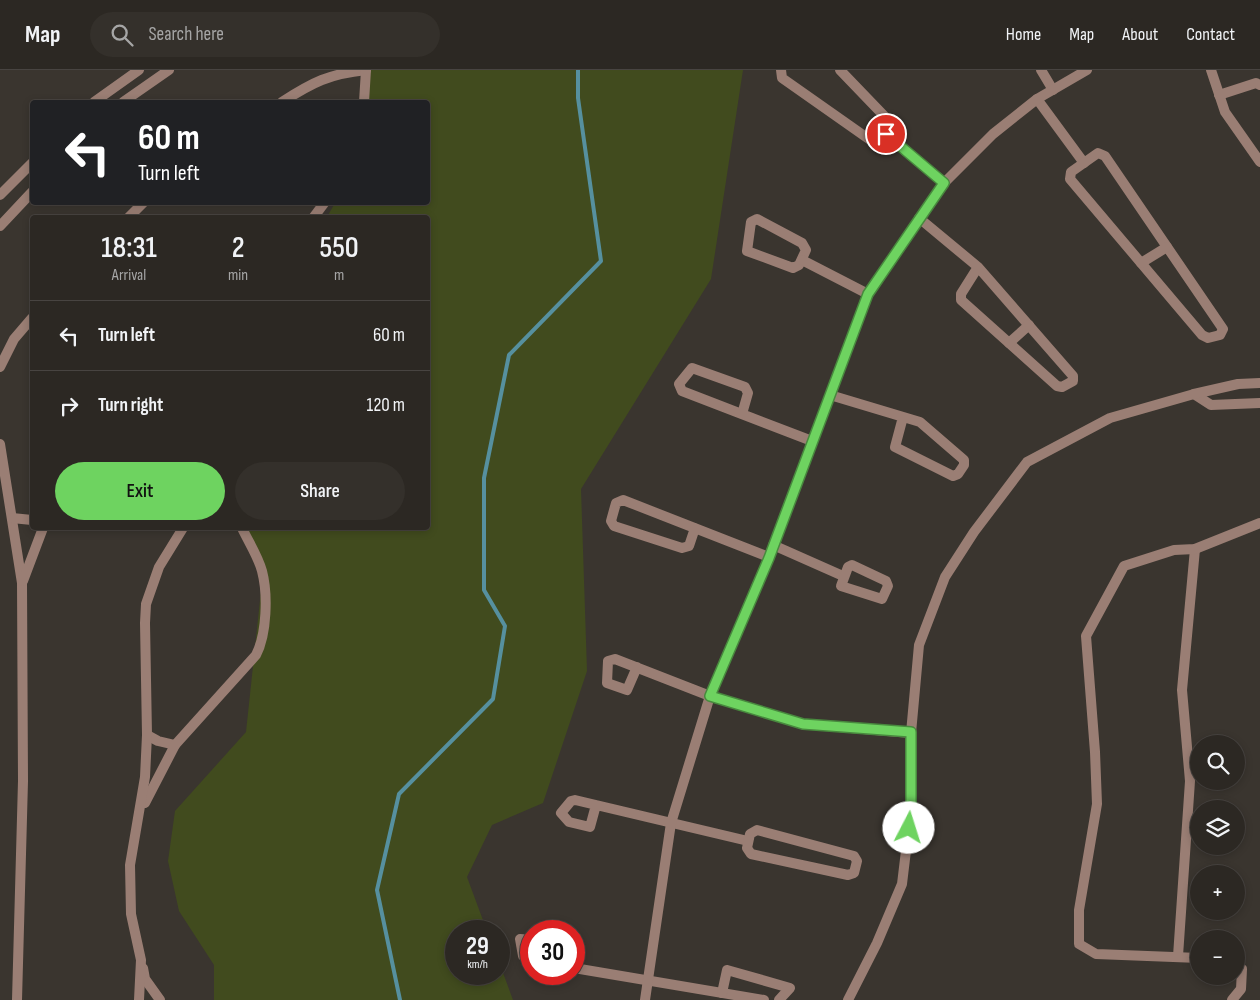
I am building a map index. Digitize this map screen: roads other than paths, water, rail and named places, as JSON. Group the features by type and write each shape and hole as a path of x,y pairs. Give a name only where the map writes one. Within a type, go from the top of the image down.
{"street":[{"path":"97,100 139,70"},
{"path":"126,100 169,70"},
{"path":"285,100 303,88 336,74 366,70 364,100"},
{"path":"781,70 782,78 873,142 879,143 891,128 890,122 840,70"},
{"path":"1041,70 1053,90"},
{"path":"645,1000 671,823 710,696 769,558 868,294 944,183 992,134 1037,99 1087,70"},
{"path":"1211,70 1225,112 1260,162"},
{"path":"1219,95 1256,83 1260,85"},
{"path":"1037,99 1084,163"},
{"path":"886,134 944,183"},
{"path":"1098,153 1105,156 1167,247 1223,329 1220,335 1208,338 1202,335 1070,179 1071,172 1098,153"},
{"path":"0,195 30,164"},
{"path":"0,226 30,194"},
{"path":"131,215 141,205"},
{"path":"919,218 978,267 1074,376 1073,381 1062,387 1057,386 961,300 961,294 978,267"},
{"path":"756,219 802,243 806,250 802,260 799,265 793,268 750,253 746,248 751,222 756,219"},
{"path":"1141,263 1167,247"},
{"path":"802,260 868,294"},
{"path":"0,367 14,339 30,320"},
{"path":"1009,343 1029,325"},
{"path":"742,414 748,393 745,387 692,368 680,384 682,391 812,441"},
{"path":"848,1000 877,943 902,884 911,809 911,732 919,645 946,577 974,532 1027,462 1110,418 1194,394 1238,384 1260,383"},
{"path":"1194,394 1211,405 1260,404"},
{"path":"830,395 920,422 964,460 964,465 958,474 953,476 895,447 902,417"},
{"path":"0,444 22,582 23,781 17,1000"},
{"path":"695,528 689,546 682,548 614,526 611,521 616,503 623,500 695,528 769,558"},
{"path":"12,518 30,520"},
{"path":"1190,957 1096,954 1079,944 1079,910 1097,804 1086,636 1124,566 1174,550 1195,549 1260,522"},
{"path":"22,582 42,530"},
{"path":"160,1000 146,979 141,960 131,914 130,865 145,777 147,735 146,604 159,567 182,530"},
{"path":"139,818 155,781 175,745 256,655 262,644 266,622 262,571 243,530"},
{"path":"773,546 843,576"},
{"path":"1178,956 1190,781 1182,690 1195,549"},
{"path":"852,565 886,581 888,586 883,598 880,599 843,588 840,584 843,576 848,567 852,565"},
{"path":"637,667 710,696 803,724 911,732"},
{"path":"147,735 158,741 175,745"},
{"path":"596,805 748,841"},
{"path":"757,830 854,856 856,862 854,873 848,875 751,854 747,848 748,841 750,834 757,830"},
{"path":"139,1000 141,960"},
{"path":"585,970 764,1000"},
{"path":"722,993 727,970 790,988 780,1000"},
{"path":"1232,1000 1241,989 1241,985"}],"waterway":[{"path":"400,1000 377,890 399,794 493,699 505,626 484,590 484,478 509,355 601,261 578,98 578,70"}]}
